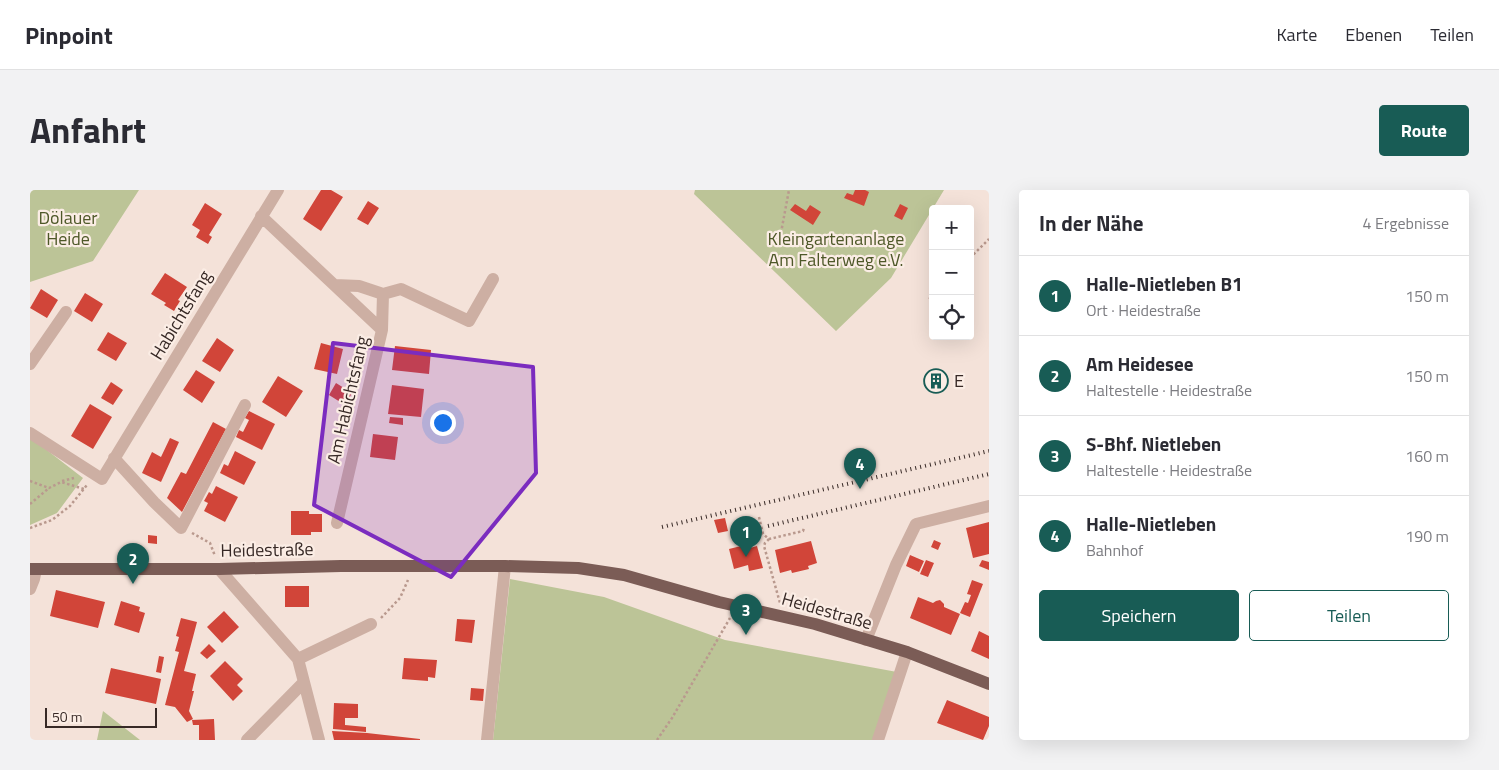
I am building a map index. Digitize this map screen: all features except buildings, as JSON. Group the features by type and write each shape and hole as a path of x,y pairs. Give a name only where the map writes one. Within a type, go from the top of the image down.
{"main road":[{"name":"Heidestraße","path":"33,569 219,569 340,566 578,568 624,575 719,602 815,624 907,652 989,684"}],"street":[{"name":"Habichtsfang","path":"30,433 102,479 278,190"},
{"name":"Am Habichtsfang","path":"262,216 382,330 338,524"},
{"path":"335,285 359,286 383,294 401,290 469,321 493,279"},
{"path":"382,330 383,294"},
{"path":"30,364 66,312"},
{"path":"114,458 154,502 181,528 245,405"},
{"path":"866,640 896,565 916,524 989,506"},
{"path":"487,740 504,566"},
{"path":"30,589 34,579 33,569"},
{"path":"219,569 298,660 319,740"},
{"path":"298,660 371,624"},
{"path":"878,740 907,652"},
{"path":"247,740 304,682"}],"path":[{"path":"780,238 789,190"},
{"path":"974,254 989,239"},
{"path":"30,481 49,488"},
{"path":"30,504 49,488 61,482 84,489 70,506 52,520 30,528"},
{"path":"759,517 763,534 769,539"},
{"path":"181,528 210,542 219,569"},
{"path":"784,616 764,546 769,539 803,531 804,528"},
{"path":"371,624 380,620 400,598 414,567"},
{"path":"657,740 672,718 737,606"}],"highlighted area":[{"path":"333,343 533,367 536,473 451,577 314,505"}],"green space":[{"name":"Dölauer Heide","path":"30,190 139,190 93,261 30,282"},
{"name":"Kleingartenanlage Am Falterweg e.V.","path":"695,190 944,190 935,205 929,205 929,215 891,278 836,331 694,194"},
{"path":"30,437 83,478 57,513 30,525"},
{"path":"510,579 604,597 725,640 897,672 873,740 493,740"},
{"path":"103,711 140,740 97,740"}],"railway":[{"path":"662,527 989,451"},
{"path":"768,526 989,474"}],"place":[{"name":"E","path":"936,381"},
{"name":"Halle-Nietleben","path":"860,489"},
{"name":"Halle-Nietleben B1","path":"746,557"},
{"name":"Am Heidesee","path":"133,584"},
{"name":"S-Bhf. Nietleben","path":"746,635"}]}
